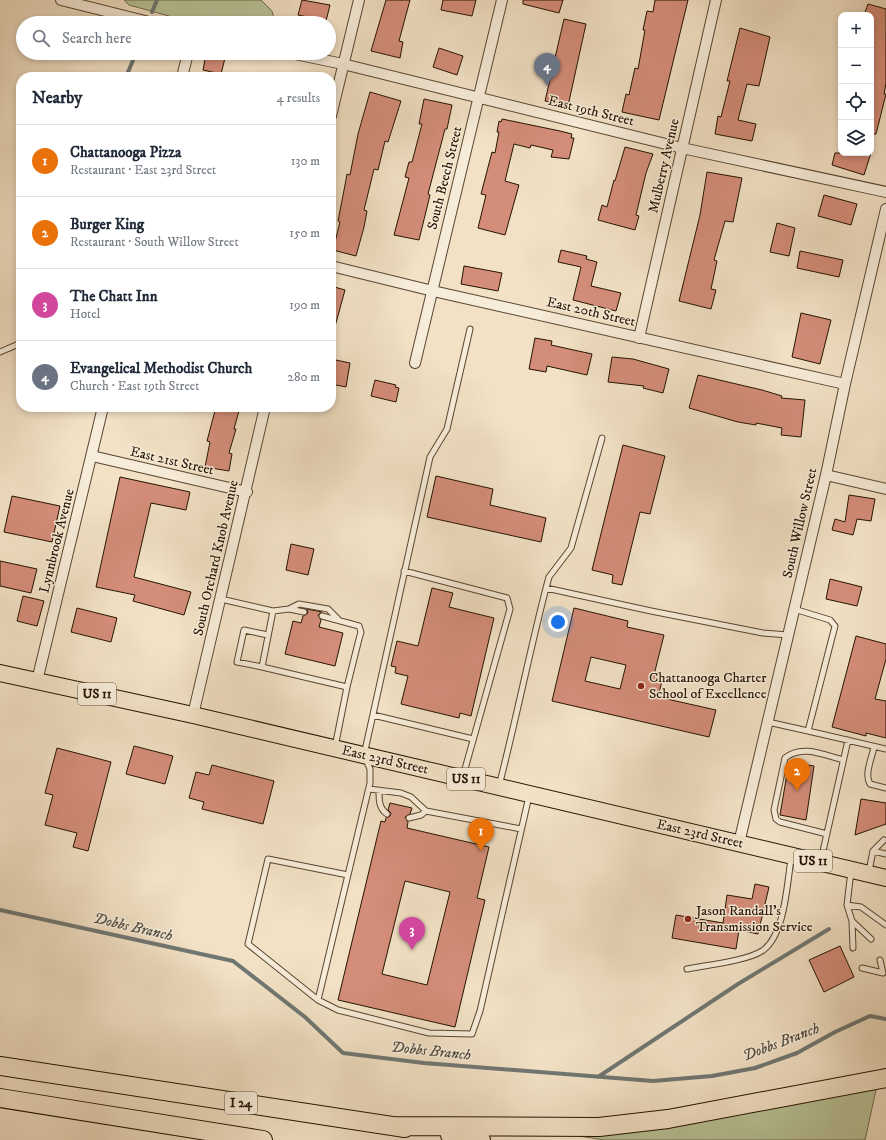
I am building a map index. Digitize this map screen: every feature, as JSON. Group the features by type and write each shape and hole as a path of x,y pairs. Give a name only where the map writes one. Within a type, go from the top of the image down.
{"highway":[{"name":"I 24","path":"0,1066 481,1140"},
{"path":"394,1126 599,1126 668,1119 886,1078"},
{"name":"I 24","path":"0,1098 263,1140"}],"main road":[{"name":"East 23rd Street","path":"0,673 193,715 886,878"}],"street":[{"path":"61,0 125,16"},
{"path":"336,94 359,0"},
{"name":"South Beech Street","path":"415,363 502,0"},
{"name":"Mulberry Avenue","path":"639,338 716,0"},
{"path":"183,72 186,60"},
{"name":"East 19th Street","path":"324,60 682,148 886,192"},
{"name":"South Willow Street","path":"739,843 826,475 844,384 886,209"},
{"name":"East 20th Street","path":"336,267 433,291 844,384"},
{"name":"Lynnbrook Avenue","path":"38,681 102,412"},
{"name":"South Orchard Knob Avenue","path":"193,715 265,412"},
{"name":"East 21st Street","path":"92,456 247,492"},
{"path":"826,475 886,489"}],"lane":[{"path":"318,1000 369,789 370,769 364,755 404,571 430,457 447,429 470,329"},
{"path":"0,352 16,345"},
{"path":"498,786 514,730 527,664 549,577 571,548 602,438"},
{"path":"404,571 506,598 510,609 462,778"},
{"path":"546,588 651,611 763,633 788,635"},
{"path":"221,599 273,611 289,609 300,604 328,609 339,620"},
{"path":"289,609 304,612"},
{"path":"794,609 830,620 835,626 808,731"},
{"path":"262,667 273,611"},
{"path":"322,616 359,626 360,632 334,748"},
{"path":"268,635 244,630 237,662 347,687"},
{"path":"373,715 474,739"},
{"path":"768,722 886,749"},
{"path":"820,862 848,740"},
{"path":"874,747 868,781 870,784 886,788"},
{"path":"827,834 780,822 776,819 774,810 785,758 799,750 843,760"},
{"path":"369,789 401,793 411,796 426,811 521,829"},
{"path":"379,791 379,803 382,811 387,814"},
{"path":"348,875 268,858 248,944 318,1000 338,1010 429,1033 472,1034 480,1011 529,794"},
{"path":"409,818 421,815 426,811"},
{"path":"869,874 873,851 884,840"},
{"path":"873,851 886,854"},
{"path":"687,968 746,957 763,950 781,925 792,856"},
{"path":"851,870 847,905 852,921 853,948"},
{"path":"847,905 861,907 886,925"},
{"path":"852,921 871,939"},
{"path":"862,968 884,973 880,960"}],"green space":[{"path":"124,0 261,0 272,11 273,16 169,16 129,5"},
{"path":"871,1089 876,1090 865,1140 604,1140 573,1135"}],"building":[{"path":"302,0 330,5 327,16 298,15"},
{"path":"386,0 410,0 399,41 403,42 400,58 371,51"},
{"path":"443,0 476,0 472,16 441,10"},
{"path":"523,0 563,0 559,13 523,4"},
{"path":"655,0 688,0 659,120 622,112 626,94 629,95 635,68 638,69 647,11 653,12"},
{"path":"868,4 886,9 886,83 884,94 886,94 876,134 874,134 874,12 865,12"},
{"path":"564,19 586,24 568,106 545,101"},
{"path":"740,28 770,37 759,86 747,84 738,120 756,124 752,141 715,134 718,116 721,117 730,81 727,81"},
{"path":"439,48 463,56 457,75 433,67"},
{"path":"205,60 224,60 222,72 203,70"},
{"path":"370,92 401,101 388,142 385,141 378,170 374,169 364,210 367,211 364,227 356,256 336,251 336,238 340,222 338,221 347,174 350,175 358,134"},
{"path":"424,99 452,105 447,129 445,129 428,194 430,195 419,240 394,235 409,178 405,177 409,162 412,162 422,124 419,124"},
{"path":"502,119 572,134 571,138 574,138 569,159 551,157 553,150 531,145 530,148 514,144 505,181 519,185 505,235 478,228 486,195 481,194 492,152 495,153 499,132 497,132 499,121 501,122"},
{"path":"625,147 653,154 646,173 636,215 639,216 635,230 598,220 602,205 607,207"},
{"path":"835,153 838,153 838,156 870,156 864,175 832,165"},
{"path":"707,172 742,178 733,222 725,221 714,260 717,261 711,289 716,290 711,309 679,301 700,215"},
{"path":"824,195 857,204 851,225 818,216"},
{"path":"777,223 795,228 789,256 770,252"},
{"path":"561,250 587,256 586,259 597,262 591,286 621,293 616,311 573,300 581,267 558,262"},
{"path":"800,251 843,260 839,277 797,268"},
{"path":"464,266 502,273 498,291 461,284"},
{"path":"336,287 345,290 336,323"},
{"path":"801,313 831,320 820,364 792,357"},
{"path":"535,338 552,341 551,345 592,354 587,375 547,366 546,372 529,369"},
{"path":"612,357 633,359 669,369 663,393 643,388 644,386 608,382"},
{"path":"336,360 350,363 346,387 336,385"},
{"path":"698,375 762,390 782,396 781,398 805,400 801,437 781,435 782,428 756,423 756,425 738,422 689,408"},
{"path":"375,380 396,385 395,387 399,388 396,402 371,396"},
{"path":"215,412 239,412 234,429 236,429 229,453 232,454 229,471 205,467 210,442 207,441"},
{"path":"623,445 665,456 650,514 640,512 622,585 612,583 613,575 592,570"},
{"path":"436,476 493,489 490,505 546,518 541,542 427,517"},
{"path":"120,477 190,492 186,510 151,503 134,577 191,592 184,615 133,601 135,595 96,587"},
{"path":"849,495 875,499 871,521 857,519 853,535 832,530 835,519 845,522"},
{"path":"12,496 60,506 52,542 4,532"},
{"path":"291,544 314,549 308,575 286,570"},
{"path":"0,561 37,569 31,593 0,586"},
{"path":"830,579 862,587 857,606 826,599"},
{"path":"432,588 453,593 449,607 494,618 471,716 460,713 459,718 401,704 408,676 395,673 396,667 391,666 397,641 418,646"},
{"path":"23,596 44,601 37,626 17,621"},
{"path":"77,608 117,618 111,642 71,632"},
{"name":"Chattanooga Charter School of Excellence","path":"574,608 628,621 627,627 664,635 654,675 663,677 658,697 716,710 709,737 552,701","holes":["591,657 626,665 620,689 585,681"]},
{"path":"307,609 322,612 318,615 321,620 319,627 343,633 335,666 285,654 293,621 301,623 303,616 308,613"},
{"path":"856,636 886,644 886,659 875,699 886,701 886,738 866,733 866,736 832,727"},
{"path":"134,746 173,756 165,784 126,774"},
{"path":"57,748 111,762 88,851 73,847 77,833 45,825 53,795 45,793"},
{"path":"789,762 814,766 806,820 780,815"},
{"path":"212,765 274,781 263,824 202,809 204,802 189,798 196,772 209,775"},
{"path":"861,799 886,803 886,824 855,835"},
{"path":"390,803 412,808 410,814 405,817 408,822 407,828 489,847 477,898 485,900 455,1027 338,1000 381,821 385,822 386,818 390,816 391,813 388,810","holes":["405,881 450,892 427,985 382,974"]},
{"name":"Jason Randall's Transmission Service","path":"755,884 769,887 758,934 739,930 736,949 672,938 676,915 723,923 727,895 752,899"},
{"path":"840,946 854,977 824,992 809,960"}],"waterway":[{"path":"152,12 157,0"},
{"path":"128,72 133,60"},
{"name":"Dobbs Branch","path":"0,910 233,961 305,1017 343,1053 424,1063 653,1081 712,1076 755,1068 797,1053 835,1032 870,1016 886,1019"},
{"path":"598,1077 738,984 829,929"}],"place":[{"name":"Evangelical Methodist Church","path":"547,86"},
{"name":"Chattanooga Charter School of Excellence","path":"641,686"},
{"name":"Burger King","path":"797,791"},
{"name":"Chattanooga Pizza","path":"481,851"},
{"name":"Jason Randall's Transmission Service","path":"688,919"},
{"name":"The Chatt Inn","path":"412,950"}]}
